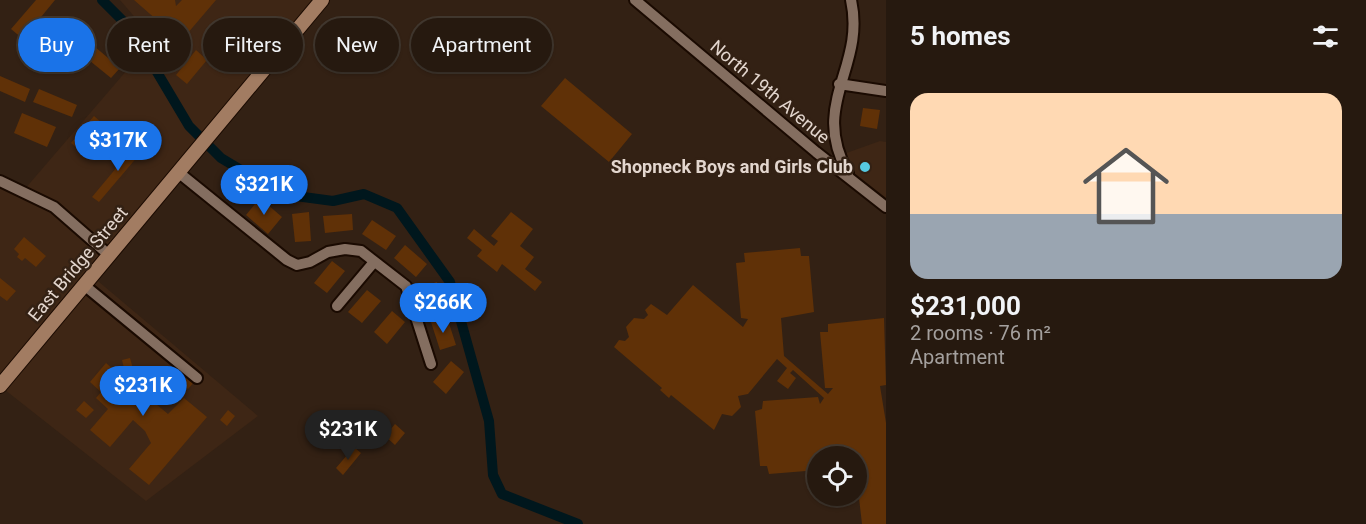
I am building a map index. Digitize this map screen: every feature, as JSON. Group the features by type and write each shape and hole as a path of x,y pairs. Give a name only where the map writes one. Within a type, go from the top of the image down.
{"main road":[{"name":"East Bridge Street","path":"0,386 322,0"}],"street":[{"name":"North 19th Avenue","path":"635,0 816,152 886,207"},
{"path":"850,178 838,156 834,114 839,84 855,34 853,0"},
{"path":"839,84 886,91"},
{"path":"178,172 287,260 297,265 310,262 328,252 345,249 361,251 406,286 431,364"},
{"path":"0,181 48,203 109,255"},
{"path":"338,306 374,262"},
{"path":"84,285 197,378"}],"shaded area":[{"path":"120,0 322,0 303,23 303,18 203,18 203,72 262,72 92,276 258,416 146,501 0,386 0,182 24,190 125,72 191,72 191,18 136,18"},
{"name":"Shopneck Boys and Girls Club","path":"880,141 886,142 886,207 850,178 838,156"}],"building":[{"path":"36,0 55,0 40,18 20,18"},
{"path":"134,0 175,0 176,6 182,0 216,0 191,29 191,18 155,18"},
{"path":"18,21 18,35 11,29"},
{"path":"95,47 107,57 107,72 116,72 111,78 95,65"},
{"path":"196,50 203,56 203,65 187,84 176,75 178,72 191,72 191,56"},
{"path":"0,76 30,89 25,102 0,91"},
{"path":"565,78 632,134 609,162 541,106"},
{"path":"39,89 77,105 72,117 33,102"},
{"path":"863,108 880,110 877,129 860,126"},
{"path":"22,113 56,127 47,147 14,133"},
{"path":"94,116 111,131 89,158 71,143"},
{"path":"137,143 144,149 99,202 92,197"},
{"path":"260,198 282,217 268,234 246,215"},
{"path":"309,212 311,241 295,242 292,214"},
{"path":"511,212 533,229 520,246 534,257 525,269 542,282 535,291 502,264 497,272 477,256 482,250 467,238 474,229 494,246 498,241 491,236"},
{"path":"352,214 353,230 325,233 323,216"},
{"path":"372,220 396,236 386,250 362,234"},
{"path":"24,237 46,256 36,267 25,258 22,261 17,257 19,254 14,249"},
{"path":"405,245 427,264 416,277 394,258"},
{"path":"800,248 801,256 809,256 814,312 781,318 784,356 828,394 833,388 825,388 820,332 828,332 828,324 884,318 886,385 880,386 886,423 886,524 862,524 860,506 867,506 867,446 807,446 807,471 769,474 767,466 760,466 755,411 762,409 763,401 818,397 820,404 824,398 793,370 790,373 796,378 788,389 777,381 787,368 777,359 748,394 738,396 741,407 732,416 722,414 714,430 671,395 669,398 660,390 662,388 614,347 619,340 625,341 629,337 626,327 634,318 644,319 648,315 645,310 651,304 667,315 693,285 743,327 748,319 741,318 736,263 745,262 744,253"},
{"path":"332,261 345,271 327,293 314,283"},
{"path":"0,278 16,291 7,301 0,296"},
{"path":"437,282 446,310 430,315 421,287"},
{"path":"367,290 381,301 362,323 348,312"},
{"path":"392,311 405,322 387,344 374,332"},
{"path":"447,317 456,345 440,350 431,322"},
{"path":"130,358 135,376 144,366 164,383 150,399 168,414 184,398 207,417 149,485 129,469 151,443 145,431 133,420 110,447 90,430 108,409 96,398 101,392 90,382 106,363 127,381 122,360"},
{"path":"451,361 464,372 446,394 433,382"},
{"path":"178,367 195,381 188,389 171,376"},
{"path":"84,401 94,410 86,418 76,410"},
{"path":"228,410 235,416 227,426 220,420"},
{"path":"395,424 405,433 395,445 385,436"},
{"path":"354,447 361,453 343,475 336,468"}],"waterway":[{"path":"102,0 132,30 189,126 221,158 281,194 333,201 364,194 397,208 450,282 489,421 493,475 502,494 578,524"}],"place":[{"name":"Shopneck Boys and Girls Club","path":"865,167"}]}
